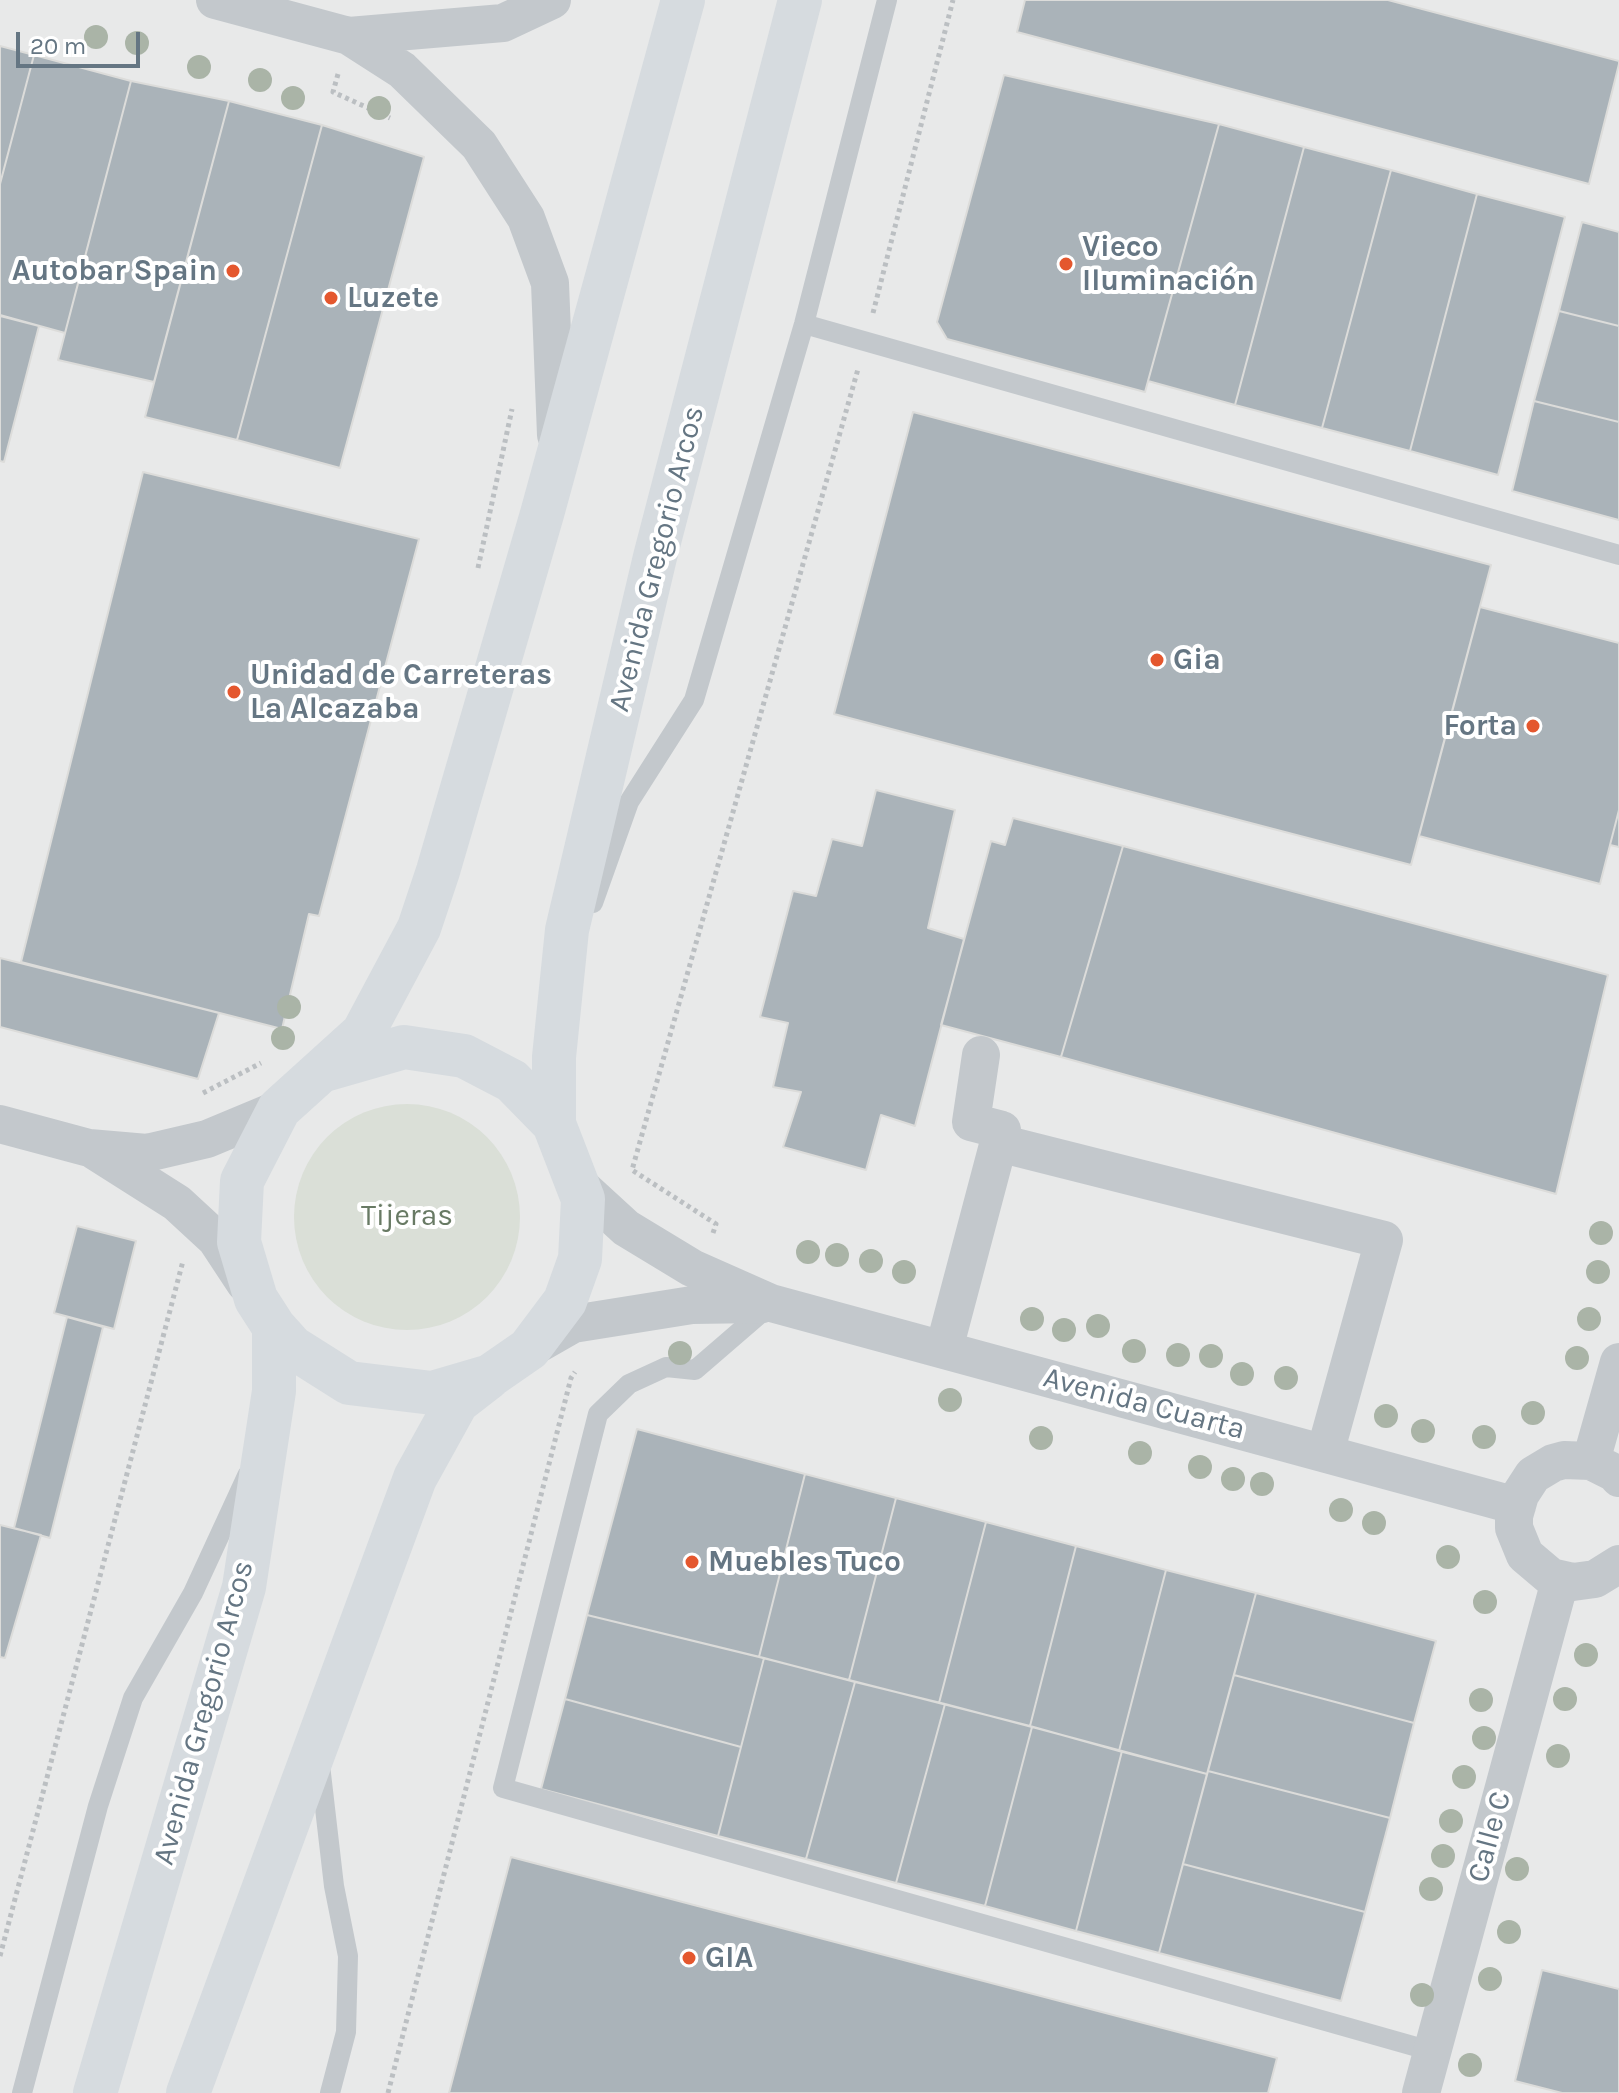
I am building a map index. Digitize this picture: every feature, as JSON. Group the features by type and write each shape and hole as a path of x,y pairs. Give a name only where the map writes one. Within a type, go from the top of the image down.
{"main road":[{"path":"490,1376 432,1393 349,1383 292,1347 265,1313 239,1242 242,1181 279,1109 363,1033 419,928 557,461 683,0"},
{"name":"Avenida Gregorio Arcos","path":"554,1124 554,1057 567,930 655,557 800,0"},
{"path":"188,2093 415,1478 457,1402 529,1349 565,1301 580,1259 583,1199 578,1184 554,1124 512,1081 464,1056 404,1047 324,1070"},
{"name":"Avenida Gregorio Arcos","path":"95,2093 244,1587 274,1391 265,1313"}],"street":[{"path":"215,0 349,36 402,70 479,145 526,218 550,283 557,461"},
{"path":"349,36 503,23 552,0"},
{"path":"944,1349 1002,1130 971,1122 981,1055"},
{"path":"0,1124 89,1148 147,1153 207,1139 279,1109"},
{"path":"999,1143 1384,1240 1325,1453"},
{"path":"89,1148 177,1203 216,1239 265,1313"},
{"path":"578,1184 626,1228 701,1272 771,1303"},
{"path":"529,1349 573,1324 692,1305 771,1303"},
{"name":"Avenida Cuarta","path":"771,1303 1517,1506"},
{"path":"1619,1362 1605,1469 1564,1460 1533,1475 1520,1495 1514,1528 1525,1555 1540,1571 1560,1581 1595,1579 1619,1564"},
{"name":"Calle C","path":"1421,2093 1560,1581"}],"lane":[{"path":"558,1001 629,802 694,700 804,324 887,0"},
{"path":"804,324 1619,555"},
{"path":"771,1303 695,1370 666,1367 629,1384 598,1414 503,1788 1431,2051"},
{"path":"22,2093 98,1806 133,1698 193,1593 267,1433"},
{"path":"317,1741 334,1886 348,1956 346,2032 330,2093"}],"path":[{"path":"701,1272 716,1224 632,1170 866,341 953,0"},
{"path":"349,36 333,92 394,120"},
{"path":"477,571 515,395"},
{"path":"194,1097 275,1059"},
{"path":"0,1956 185,1253"},
{"path":"388,2093 571,1378 579,1365"}],"shaded area":[{"path":"0,0 1619,0 1619,2093 0,2093"}],"green space":[{"name":"Tijeras","path":"407,1104 450,1113 470,1123 487,1137 501,1154 511,1174 520,1217 511,1260 501,1280 487,1297 470,1311 450,1321 407,1330 364,1321 344,1311 327,1297 313,1280 303,1260 294,1217 303,1174 313,1154 327,1137 344,1123 364,1113"}],"building":[{"path":"1025,0 1388,0 1619,61 1619,64 1589,184 1017,32"},
{"path":"0,46 34,55 0,184"},
{"path":"34,55 131,81 65,333 0,315 0,184"},
{"name":"Vieco Iluminación","path":"1004,75 1219,124 1145,392 947,339 937,322"},
{"path":"131,81 229,101 154,382 58,360"},
{"name":"Autobar Spain","path":"229,101 322,125 237,440 145,417"},
{"path":"1219,124 1304,147 1235,405 1148,381"},
{"name":"Luzete","path":"322,125 424,157 340,468 237,440"},
{"path":"1304,147 1391,170 1322,428 1235,405"},
{"path":"1391,170 1477,194 1410,451 1322,428"},
{"path":"1477,194 1565,217 1498,475 1410,451"},
{"path":"1582,222 1619,232 1619,326 1559,311"},
{"path":"1559,311 1619,326 1619,422 1534,401"},
{"path":"0,316 39,326 4,462 0,461"},
{"path":"1534,401 1619,422 1619,520 1512,491"},
{"name":"Gia","path":"913,412 1491,565 1411,865 834,714"},
{"name":"Unidad de Carreteras La Alcazaba","path":"143,472 419,539 319,916 309,914 282,1029 21,962"},
{"name":"Forta","path":"1480,607 1619,643 1619,810 1600,884 1419,836"},
{"path":"876,790 955,810 928,928 964,939 915,1126 881,1115 866,1170 783,1147 801,1092 773,1087 788,1023 760,1017 793,891 816,896 832,839 862,846"},
{"path":"1619,810 1619,847 1610,845"},
{"path":"1013,818 1123,846 1061,1057 941,1025 991,841 1005,845"},
{"path":"1123,846 1608,975 1556,1194 1061,1057"},
{"path":"0,958 219,1013 198,1079 0,1027"},
{"path":"77,1226 136,1241 114,1329 54,1313"},
{"path":"67,1317 103,1327 50,1538 14,1528"},
{"name":"Muebles Tuco","path":"637,1429 805,1474 759,1657 587,1615"},
{"path":"805,1474 896,1498 849,1680 759,1657"},
{"path":"896,1498 986,1522 939,1703 849,1680"},
{"path":"986,1522 1076,1546 1030,1726 939,1703"},
{"path":"0,1525 41,1535 5,1658 0,1657"},
{"path":"1076,1546 1166,1570 1119,1751 1030,1726"},
{"path":"1166,1570 1256,1593 1207,1774 1119,1751"},
{"path":"1256,1593 1436,1641 1414,1723 1234,1675"},
{"path":"587,1615 764,1658 741,1747 565,1699"},
{"path":"764,1658 855,1682 806,1859 718,1836"},
{"path":"1234,1675 1414,1723 1390,1818 1208,1771"},
{"path":"855,1682 945,1704 896,1883 806,1859"},
{"path":"565,1699 741,1747 718,1836 541,1789"},
{"path":"945,1704 1032,1727 985,1906 896,1883"},
{"path":"1032,1727 1122,1751 1076,1931 985,1906"},
{"path":"1122,1751 1207,1774 1159,1953 1076,1931"},
{"path":"1208,1771 1390,1818 1365,1912 1183,1864"},
{"name":"GIA","path":"511,1857 1277,2058 1268,2093 449,2093"},
{"path":"1183,1864 1365,1912 1341,2001 1159,1953"},
{"path":"1542,1970 1619,1989 1619,2093 1562,2093 1515,2081"}],"place":[{"name":"Vieco Iluminación","path":"1066,264"},
{"name":"Autobar Spain","path":"233,271"},
{"name":"Luzete","path":"331,298"},
{"name":"Gia","path":"1157,660"},
{"name":"Unidad de Carreteras La Alcazaba","path":"234,692"},
{"name":"Forta","path":"1533,726"},
{"name":"Muebles Tuco","path":"692,1562"},
{"name":"GIA","path":"689,1958"}]}
